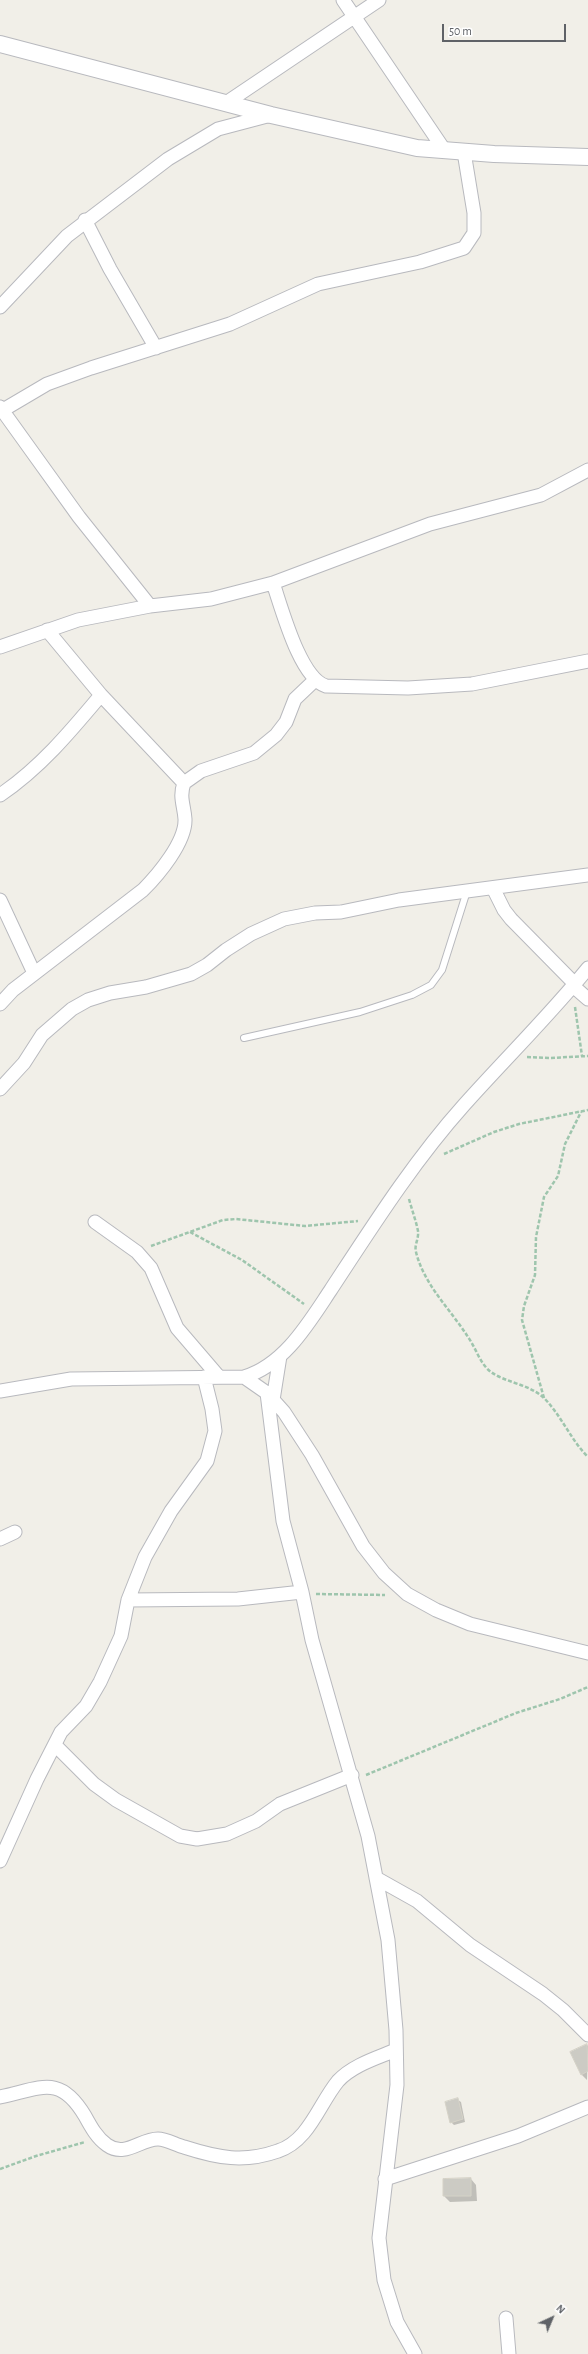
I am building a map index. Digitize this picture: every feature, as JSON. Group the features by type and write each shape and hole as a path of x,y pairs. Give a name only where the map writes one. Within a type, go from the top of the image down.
{"street":[{"path":"343,0 355,15 445,152"},
{"path":"226,103 379,0"},
{"path":"0,44 271,115 417,148 445,152 588,157"},
{"path":"0,307 67,236 85,220 191,144 218,129 271,115"},
{"path":"150,606 79,517 1,408 46,384 91,368 230,324 318,284 420,262 464,248 474,232 474,213 464,152"},
{"path":"85,220 110,269 156,348"},
{"path":"0,647 78,620 150,606 211,599 273,584 430,524 540,495 588,470"},
{"path":"273,584 293,638 315,680 320,684 334,688 408,688 472,684 588,661"},
{"path":"47,630 102,696 184,783"},
{"path":"0,1004 13,990 120,908 159,873 180,838 184,827 185,820 180,799 184,783 201,771 254,753 263,746 282,728 295,698 315,680"},
{"path":"0,795 25,779 63,741 102,696"},
{"path":"0,1089 24,1063 42,1036 72,1009 88,1000 110,993 170,981 190,974 207,965 226,950 251,934 284,919 315,913 341,912 399,900 588,875"},
{"path":"493,888 504,910 511,919 588,999"},
{"path":"0,900 34,973"},
{"path":"0,1391 71,1379 244,1377 256,1373 280,1356 289,1348 314,1314 376,1221 419,1161 463,1105 575,986 588,968"},
{"path":"95,1222 139,1254 153,1272 177,1328 219,1377"},
{"path":"280,1356 270,1396 283,1521 302,1592 312,1640 368,1836 388,1940 397,2085 379,2238 384,2280 398,2322 415,2354"},
{"path":"0,1861 37,1779 61,1732 86,1706 100,1682 121,1636 128,1600 146,1557 168,1517 207,1461 215,1431 204,1377"},
{"path":"244,1377 270,1396 284,1412 312,1455 363,1546 384,1573 407,1594 436,1610 470,1624 588,1653"},
{"path":"0,1539 15,1532"},
{"path":"128,1600 238,1599 302,1592"},
{"path":"55,1745 94,1784 116,1800 180,1836 197,1839 227,1834 256,1821 280,1804 352,1777"},
{"path":"376,1878 417,1901 465,1941 543,1994 563,2010 588,2035"},
{"path":"0,2097 46,2087 59,2088 70,2094 101,2140 107,2146 125,2150 144,2142 160,2139 216,2157 237,2159 280,2151 297,2139 310,2125 339,2081 353,2069 396,2050"},
{"path":"385,2179 518,2136 588,2107"},
{"path":"506,2318 509,2354"}],"lane":[{"path":"244,1038 360,1012 412,995 431,985 442,970 467,891"}],"path":[{"path":"575,986 574,1004 582,1056"},
{"path":"512,1054 529,1058 588,1056"},
{"path":"419,1161 519,1124 588,1110"},
{"path":"544,1398 537,1368 527,1344 522,1320 535,1275 536,1237 544,1198 558,1176 565,1144 581,1112"},
{"path":"404,1182 418,1233 416,1251 437,1295 468,1336 490,1372 513,1380 544,1398 559,1416 576,1444 588,1457"},
{"path":"139,1254 152,1245 212,1223 236,1219 305,1226 323,1223 376,1221"},
{"path":"190,1232 242,1260 289,1292 314,1314"},
{"path":"302,1592 353,1596 407,1594"},
{"path":"352,1777 516,1713 560,1699 588,1687"},
{"path":"0,2169 36,2156 101,2140"}],"building":[{"path":"587,2044 588,2071 581,2075 570,2052"},
{"path":"458,2098 463,2119 450,2123 445,2102"},
{"path":"471,2178 471,2196 443,2196 443,2179"}]}
